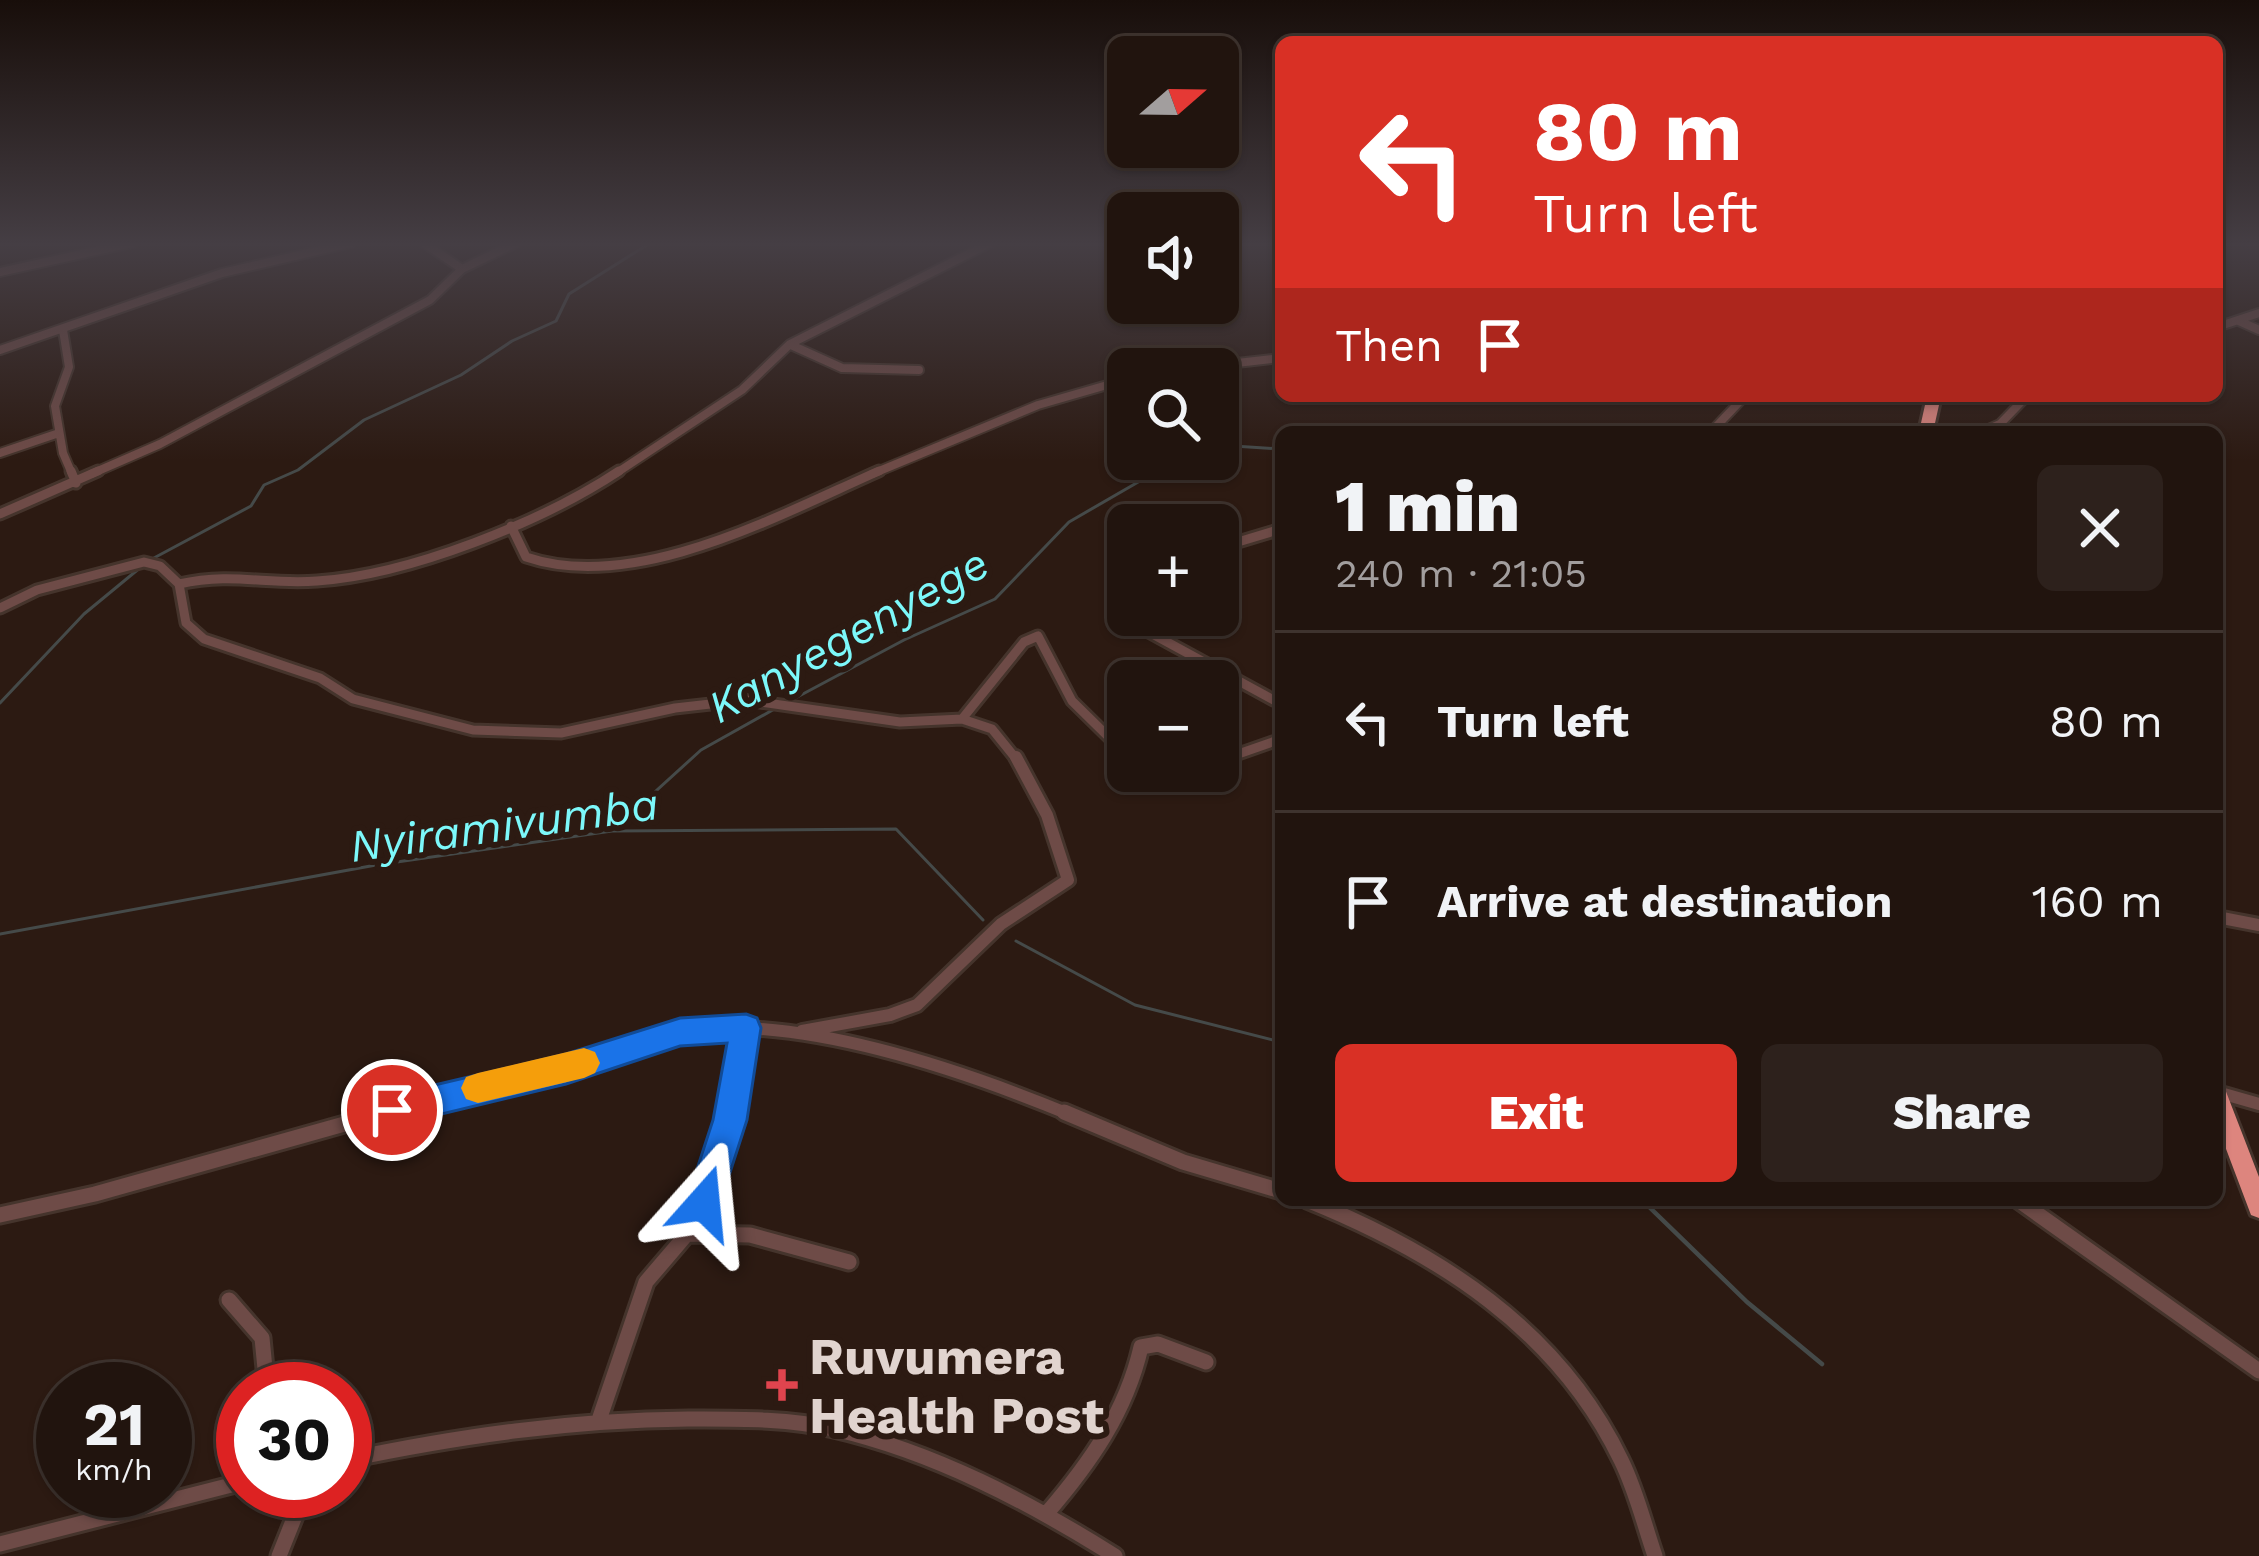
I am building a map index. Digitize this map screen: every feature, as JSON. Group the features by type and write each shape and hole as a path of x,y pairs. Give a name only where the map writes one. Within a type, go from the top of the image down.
{"highway":[{"path":"2223,1110 2259,1208"}],"street":[{"path":"0,350 103,316"},
{"path":"0,514 76,483 401,316"},
{"path":"179,584 220,574 313,582 388,572 511,526 612,476 742,390 790,344 838,316"},
{"path":"2223,325 2252,316"},
{"path":"2239,321 2259,330"},
{"path":"63,330 69,361 55,398 59,433 76,483"},
{"path":"790,344 842,368 920,370"},
{"path":"1239,363 1275,359"},
{"path":"511,526 526,557 555,569 604,567 662,554 783,514 1007,419 1107,386"},
{"path":"1717,426 1739,402"},
{"path":"1996,426 2021,402"},
{"path":"0,453 59,433"},
{"path":"1239,542 1275,531"},
{"path":"0,608 37,590 144,562 160,566 179,584 186,623 204,639 320,678 370,706 473,730 578,731 675,708 746,700 900,722 962,718 992,729 1010,746 1047,814 1068,880 1001,924 953,975 916,1004 874,1019 802,1031"},
{"path":"962,718 1024,641 1038,636 1072,701 1107,735"},
{"path":"1156,636 1275,701"},
{"path":"1239,754 1275,741"},
{"path":"2223,917 2259,925"},
{"path":"599,1420 646,1282 663,1256 687,1234 704,1203 730,1120 746,1028"},
{"path":"0,1215 95,1194 448,1095 566,1069 680,1032 746,1028 802,1031 858,1044 1002,1090 1183,1162 1275,1189"},
{"path":"2223,1095 2259,1104"},
{"path":"1322,1206 1373,1227 1453,1272 1548,1351 1620,1456 1654,1556"},
{"path":"2026,1206 2259,1371"},
{"path":"687,1234 750,1235 850,1262"},
{"path":"230,1300 255,1319 266,1362"},
{"path":"1047,1513 1078,1478 1121,1411 1141,1347 1158,1344 1207,1362"},
{"path":"372,1454 468,1434 599,1420 734,1419 832,1428 950,1468 1047,1513 1115,1556"},
{"path":"0,1544 216,1489"},
{"path":"279,1556 294,1518"}],"waterway":[{"path":"152,559 251,506 264,485 298,470 364,420 461,375 559,316"},
{"name":"Kanyegenyege","path":"1239,446 1275,449"},
{"name":"Kanyegenyege","path":"786,703 904,640 995,599 1069,522 1142,480"},
{"path":"0,703 84,614 141,567"},
{"name":"Kanyegenyege","path":"613,830 701,750 778,707"},
{"name":"Nyiramivumba","path":"0,934 376,865 612,831 896,829 983,920"},
{"name":"Nyiramivumba","path":"1016,941 1135,1005 1275,1040"},
{"name":"Nyiramivumba","path":"1648,1206 1747,1302 1822,1364"}],"slow traffic":[{"path":"478,1088 584,1063"}],"place":[{"name":"Ruvumera Health Post","path":"782,1385"}],"route":[{"path":"392,1110 566,1069 680,1032 746,1028 730,1120 704,1203"}]}
